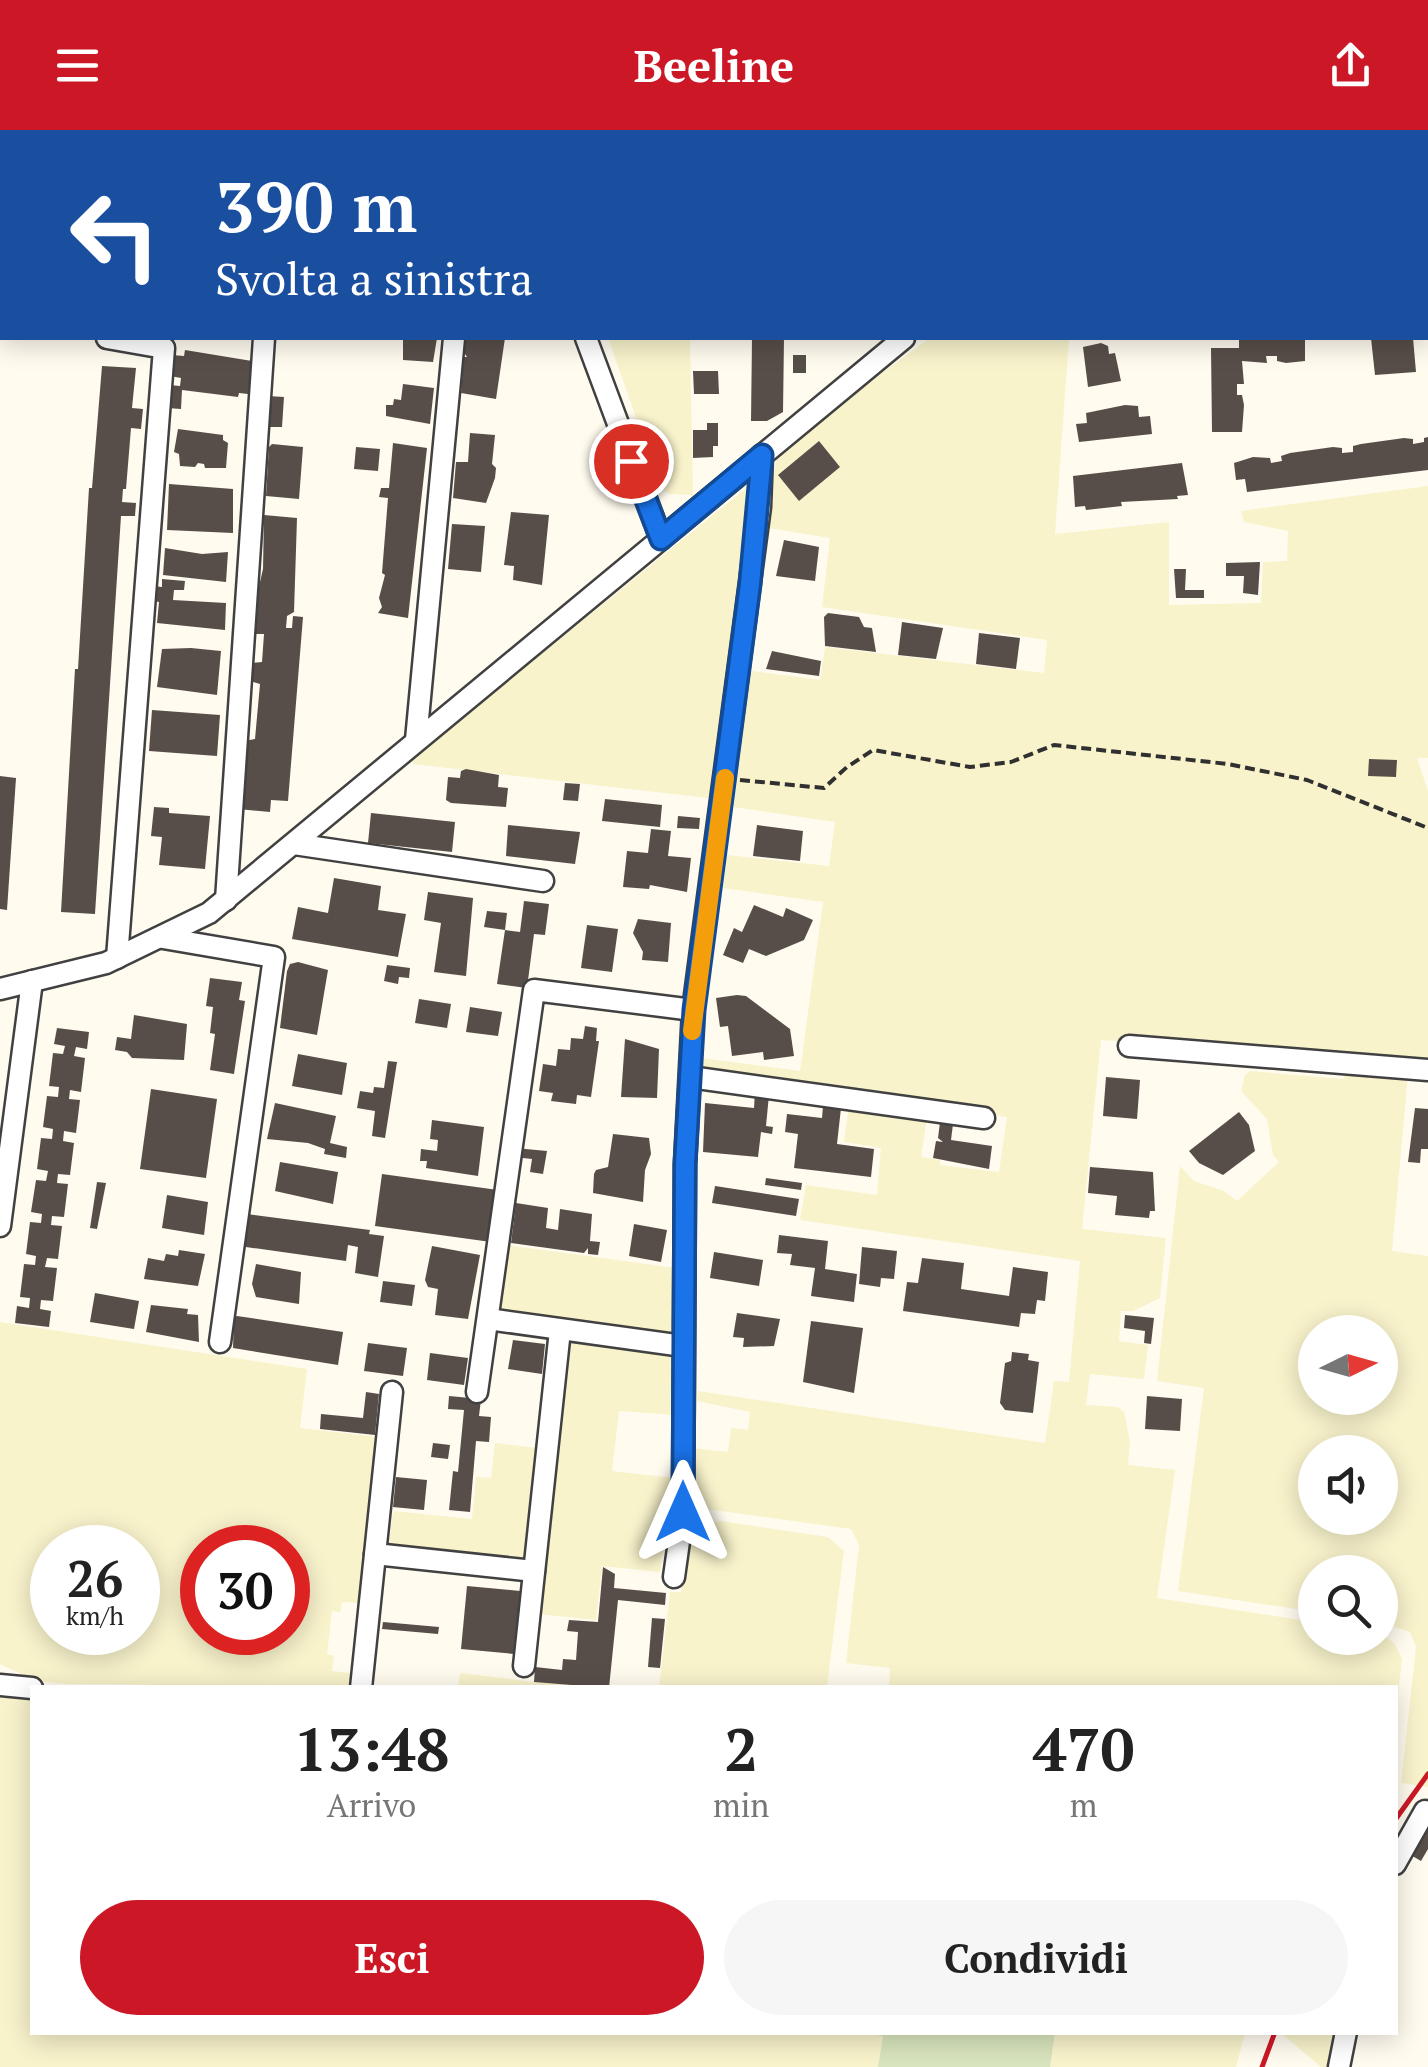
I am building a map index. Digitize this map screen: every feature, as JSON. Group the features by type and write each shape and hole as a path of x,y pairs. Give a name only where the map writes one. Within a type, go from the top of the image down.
{"street":[{"path":"118,340 164,348 118,958"},
{"path":"226,900 264,340"},
{"path":"416,740 454,340"},
{"path":"587,340 661,539"},
{"path":"0,988 118,958 163,938 226,900 902,340"},
{"path":"674,1576 683,1512 683,1346 694,1010 760,508 762,455"},
{"path":"294,844 543,881"},
{"path":"163,938 274,957 220,1342"},
{"path":"0,1226 32,982"},
{"path":"478,1392 534,990 694,1010"},
{"path":"1129,1046 1428,1070"},
{"path":"690,1077 984,1118"},
{"path":"488,1319 683,1346"},
{"path":"524,1666 560,1330"},
{"path":"361,1685 392,1392"},
{"path":"375,1554 534,1571"},
{"path":"0,1686 30,1688"},
{"path":"1398,1859 1425,1811"},
{"path":"1339,2067 1345,2035"}],"path":[{"path":"725,778 824,788 847,766 873,750 970,768 992,767 1054,746 1228,764 1307,780 1428,828"}],"shaded area":[{"path":"609,340 690,340 693,495 668,494 660,485"},
{"path":"927,340 1069,340 1055,534 1169,522 1169,605 1261,603 1263,562 1287,561 1288,531 1244,522 1241,511 1428,486 1428,758 1417,758 1428,791 1428,1065 1101,1040 1082,1229 1166,1238 1160,1298 1133,1311 1121,1311 1119,1341 1148,1345 1144,1379 1090,1374 1086,1405 1118,1407 1124,1412 1130,1441 1128,1465 1175,1470 1157,1598 1298,1619 1298,1655 1398,1655 1398,1650 1402,1659 1398,1697 1398,1685 889,1685 890,1668 846,1663 859,1545 851,1529 692,1507 692,1448 728,1452 731,1428 748,1430 750,1412 697,1401 698,1391 1045,1443 1054,1381 1069,1382 1080,1261 800,1220 806,1185 877,1195 881,1148 844,1142 849,1105 927,1117 921,1157 940,1160 940,1165 999,1172 1007,1117 699,1072 701,1058 800,1071 823,902 723,888 727,855 829,866 835,822 733,807 730,800 745,670 820,680 825,647 1044,673 1047,640 822,607 830,538 769,528 765,519 774,500 769,494 777,458 860,389"},
{"path":"750,485 754,501 716,799 413,764 413,758"},
{"path":"1346,1068 1408,1074 1392,1251 1428,1256 1428,1787 1401,1783 1416,1647 1410,1632 1398,1628 1398,1555 1298,1555 1298,1609 1178,1591 1204,1388 1157,1381 1180,1166 1194,1181 1224,1191 1237,1201 1279,1162 1273,1155 1267,1119 1241,1091 1250,1071 1344,1079"},
{"path":"506,1245 676,1268 675,1335 497,1312"},
{"path":"0,1322 307,1369 300,1428 378,1437 360,1603 342,1602 340,1612 332,1611 327,1654 334,1656 332,1671 350,1673 349,1685 36,1681 0,1664"},
{"path":"568,1342 674,1356 674,1415 619,1411 612,1471 674,1478 660,1572 602,1566 596,1620 538,1614"},
{"path":"495,1443 537,1448 525,1560 389,1545 393,1511 472,1519 476,1477 491,1478"},
{"path":"721,1521 828,1537 844,1551 827,1685 659,1685 670,1592 681,1592 691,1526"},
{"path":"460,1673 569,1685 458,1685"},
{"path":"0,1693 30,1694 30,2035 883,2035 878,2067 0,2067"},
{"path":"1055,2035 1244,2035 1236,2067 1050,2067"},
{"path":"1283,2035 1338,2035 1331,2067 1321,2067"}],"green space":[{"path":"877,2035 1055,2035 1050,2067 878,2067 883,2036"}],"building":[{"path":"403,340 437,340 433,362 403,360"},
{"path":"465,340 505,340 496,399 461,393 467,357 463,351"},
{"path":"752,340 784,340 783,412 767,421 751,421"},
{"path":"1239,340 1305,340 1305,361 1286,363 1277,361 1277,356 1266,356 1267,363 1242,361 1244,384 1237,384 1237,395 1242,395 1244,405 1242,432 1212,432 1211,348 1239,348"},
{"path":"1371,340 1413,340 1416,372 1375,375"},
{"path":"1101,343 1108,346 1109,354 1115,353 1121,381 1088,387 1083,347"},
{"path":"185,350 252,361 248,394 239,393 238,397 182,390 181,409 167,408 169,385 180,386 181,378 170,376 172,355 184,356"},
{"path":"793,355 806,355 806,373 793,373"},
{"path":"102,366 136,368 132,408 143,409 141,429 131,428 123,489 122,502 136,503 135,516 121,516 95,914 61,912 75,669"},
{"path":"693,371 718,371 719,394 694,394"},
{"path":"403,384 434,388 430,424 386,416 386,405 393,405 394,399 401,400"},
{"path":"268,396 284,397 282,427 266,427"},
{"path":"1138,406 1139,417 1150,416 1152,434 1079,442 1076,424 1087,423 1086,413"},
{"path":"707,423 718,423 718,446 713,446 713,457 693,458 693,430 707,430"},
{"path":"178,429 223,435 228,443 226,468 205,468 198,463 195,467 180,466 179,454 174,452"},
{"path":"470,433 495,435 495,478 486,503 453,498 456,462 468,462"},
{"path":"1428,437 1428,470 1247,492 1245,479 1236,480 1234,463 1253,457 1270,458 1271,463 1282,461 1281,456 1290,453 1333,447 1342,448 1342,453 1353,452 1353,446 1361,444 1404,438 1413,439 1413,444"},
{"path":"819,441 840,467 799,501 778,475"},
{"path":"393,443 427,448 408,618 378,613 385,575 382,573 388,498 379,497 381,488 389,488"},
{"path":"272,444 303,447 299,499 266,496"},
{"path":"356,447 380,449 378,471 354,469"},
{"path":"1182,463 1188,495 1086,510 1085,506 1075,507 1073,476"},
{"path":"169,484 233,489 233,533 167,530"},
{"path":"511,512 549,515 542,585 513,580 514,566 504,565"},
{"path":"264,515 297,518 294,612 287,616 286,628 292,628 293,616 303,617 288,801 271,800 270,812 238,809 244,741 255,739 260,684 250,681 250,663 262,662 264,634 253,634 253,613 263,569"},
{"path":"452,524 485,526 481,572 448,569"},
{"path":"784,540 819,547 815,581 776,576"},
{"path":"165,548 202,554 228,552 226,582 163,575"},
{"path":"1260,562 1258,595 1243,593 1244,576 1226,576 1226,563"},
{"path":"1174,569 1186,569 1185,590 1204,590 1204,598 1176,598"},
{"path":"162,579 185,581 184,590 174,590 173,600 226,603 225,630 157,623 159,602 153,601 154,586 162,587"},
{"path":"828,613 859,617 864,627 872,628 876,652 825,646 824,617"},
{"path":"902,622 943,628 936,659 898,655"},
{"path":"979,633 1020,638 1016,669 976,664"},
{"path":"162,649 221,651 217,695 157,687"},
{"path":"772,651 821,661 819,676 766,669"},
{"path":"152,710 220,715 217,756 149,751"},
{"path":"1369,759 1397,760 1396,777 1368,776"},
{"path":"461,771 499,775 498,787 508,788 506,807 446,800 448,777 460,778"},
{"path":"0,776 16,778 7,910 0,909"},
{"path":"565,783 580,784 578,801 563,800"},
{"path":"605,799 662,805 660,827 602,821"},
{"path":"154,807 169,808 169,813 210,816 205,869 159,865 162,837 151,836"},
{"path":"371,813 455,822 452,852 368,843"},
{"path":"678,816 700,818 699,829 677,828"},
{"path":"508,825 580,832 575,864 506,856"},
{"path":"757,825 803,831 800,861 753,856"},
{"path":"651,829 671,831 668,856 691,858 687,892 650,885 649,889 623,887 627,851 648,853"},
{"path":"334,878 381,886 378,910 406,914 398,957 292,939 298,907 328,913"},
{"path":"428,892 473,898 466,976 434,972 441,923 424,920"},
{"path":"524,901 549,904 545,935 534,934 527,988 497,984 505,930 520,932"},
{"path":"754,905 783,917 786,908 813,920 804,940 766,956 749,949 743,963 723,955 734,928 742,932"},
{"path":"487,911 507,913 505,930 484,927"},
{"path":"638,919 671,923 668,962 642,960 643,952 633,933"},
{"path":"587,925 618,929 612,972 581,968"},
{"path":"298,962 328,970 317,1035 280,1028 287,971 290,964"},
{"path":"387,965 410,968 409,978 399,977 398,984 384,981"},
{"path":"210,978 242,982 239,1000 245,1001 234,1074 210,1070 215,1034 210,1033 213,1007 206,1006"},
{"path":"746,996 790,1029 794,1056 764,1060 763,1052 732,1056 728,1026 720,1027 716,998"},
{"path":"419,999 451,1004 447,1028 415,1023"},
{"path":"470,1007 502,1012 498,1036 466,1032"},
{"path":"134,1015 187,1024 184,1060 132,1058 127,1052 115,1050 117,1037 131,1039"},
{"path":"585,1026 597,1028 599,1041 591,1097 577,1095 576,1104 551,1101 553,1093 539,1091 543,1064 556,1066 558,1049 570,1050 571,1038 583,1039"},
{"path":"57,1028 89,1032 87,1049 76,1047 74,1056 85,1058 81,1092 70,1090 69,1099 80,1100 76,1133 64,1131 63,1141 74,1143 70,1175 58,1174 57,1183 68,1184 64,1217 52,1216 51,1225 62,1226 58,1259 47,1258 45,1267 57,1268 53,1301 41,1300 40,1309 51,1311 49,1327 15,1323 17,1306 29,1308 30,1298 20,1297 24,1264 35,1265 36,1256 26,1254 30,1222 41,1223 42,1214 31,1212 36,1180 46,1181 48,1171 37,1169 41,1138 52,1139 53,1129 43,1127 47,1096 58,1097 59,1087 49,1086 53,1053 63,1054 65,1046 54,1044"},
{"path":"625,1039 659,1049 657,1098 621,1097"},
{"path":"298,1054 347,1063 342,1095 292,1086"},
{"path":"388,1061 397,1062 385,1138 372,1136 375,1111 357,1108 360,1091 373,1093 374,1087 384,1088"},
{"path":"1106,1077 1140,1080 1137,1119 1103,1116"},
{"path":"151,1089 217,1099 206,1178 140,1169"},
{"path":"755,1091 769,1095 766,1126 773,1127 772,1134 761,1132 758,1157 703,1152 705,1103 754,1108"},
{"path":"275,1103 336,1116 330,1143 347,1147 346,1158 324,1154 325,1149 308,1143 267,1139"},
{"path":"823,1106 841,1108 837,1144 874,1149 871,1177 794,1168 798,1134 785,1132 787,1114 822,1118"},
{"path":"1415,1108 1428,1109 1428,1149 1421,1149 1420,1163 1408,1162"},
{"path":"1239,1112 1249,1125 1255,1151 1223,1175 1199,1163 1189,1151"},
{"path":"432,1120 484,1127 478,1176 426,1168 427,1161 420,1161 421,1149 437,1151 438,1140 430,1139"},
{"path":"940,1122 953,1124 951,1140 992,1146 989,1169 933,1158 936,1141 943,1142 938,1138"},
{"path":"613,1134 649,1138 651,1154 645,1170 643,1202 593,1193 596,1170 608,1167"},
{"path":"515,1148 547,1151 543,1174 530,1172 532,1159 514,1157"},
{"path":"280,1162 338,1172 333,1204 275,1191"},
{"path":"1090,1167 1153,1172 1155,1211 1150,1211 1149,1218 1115,1215 1117,1196 1088,1193"},
{"path":"382,1174 498,1190 491,1242 375,1226"},
{"path":"766,1178 802,1183 801,1190 765,1185"},
{"path":"97,1182 106,1183 97,1229 90,1228"},
{"path":"715,1186 799,1199 796,1216 712,1203"},
{"path":"167,1195 208,1202 204,1235 162,1228"},
{"path":"516,1203 548,1208 546,1228 558,1230 560,1209 592,1214 590,1241 600,1242 598,1255 588,1254 588,1248 584,1253 511,1243"},
{"path":"247,1214 370,1230 369,1234 384,1236 378,1277 355,1273 358,1247 348,1245 346,1261 239,1246"},
{"path":"634,1224 667,1230 661,1262 629,1256"},
{"path":"779,1235 828,1241 825,1269 857,1274 854,1302 811,1296 815,1268 790,1265 792,1254 777,1253"},
{"path":"432,1246 480,1255 468,1319 435,1315 438,1289 428,1287 425,1280"},
{"path":"862,1247 897,1251 894,1279 881,1278 880,1287 859,1284"},
{"path":"179,1250 205,1254 198,1286 144,1279 148,1258 164,1261 166,1254 178,1256"},
{"path":"714,1252 763,1260 759,1286 710,1278"},
{"path":"922,1258 964,1263 961,1289 1009,1296 1013,1267 1048,1272 1045,1301 1037,1300 1035,1314 1021,1313 1019,1327 903,1311 907,1282 918,1283"},
{"path":"256,1264 301,1272 299,1304 256,1297 252,1284"},
{"path":"383,1281 415,1285 412,1306 380,1302"},
{"path":"95,1293 139,1301 134,1329 90,1322"},
{"path":"151,1305 188,1309 187,1314 198,1315 199,1342 146,1332"},
{"path":"737,1313 780,1319 774,1346 743,1347 744,1338 733,1337"},
{"path":"1125,1315 1154,1318 1151,1344 1144,1343 1145,1331 1124,1328"},
{"path":"237,1316 343,1332 338,1365 233,1348"},
{"path":"811,1321 863,1328 854,1393 803,1382"},
{"path":"513,1340 545,1344 542,1374 508,1369"},
{"path":"368,1343 407,1348 403,1376 364,1371"},
{"path":"1012,1352 1029,1354 1028,1360 1039,1362 1033,1413 1005,1410 1000,1403 1005,1363 1011,1361"},
{"path":"430,1353 468,1358 464,1385 427,1380"},
{"path":"366,1392 379,1394 375,1435 320,1429 321,1414 363,1418"},
{"path":"449,1396 481,1399 479,1416 491,1417 489,1442 476,1441 470,1512 449,1510 453,1471 458,1472 464,1410 448,1409"},
{"path":"1147,1396 1182,1399 1180,1431 1145,1429"},
{"path":"433,1443 450,1445 448,1459 431,1457"},
{"path":"396,1477 427,1480 424,1510 393,1507"},
{"path":"603,1567 615,1574 614,1588 666,1593 665,1605 618,1600 609,1685 534,1682 535,1667 562,1670 563,1659 576,1660 578,1632 567,1631 569,1620 598,1622"},
{"path":"467,1586 520,1591 514,1654 461,1649"},
{"path":"652,1618 665,1619 660,1668 648,1667"},
{"path":"383,1622 439,1627 438,1634 382,1629"},
{"path":"1428,1819 1428,1849 1421,1861 1409,1854"}],"railway":[{"path":"1398,1816 1428,1774"},
{"path":"1262,2067 1274,2035"}],"slow traffic":[{"path":"692,1031 725,778"}],"route":[{"path":"631,461 661,539 762,455 760,508 694,1010 685,1164 683,1512"}]}
